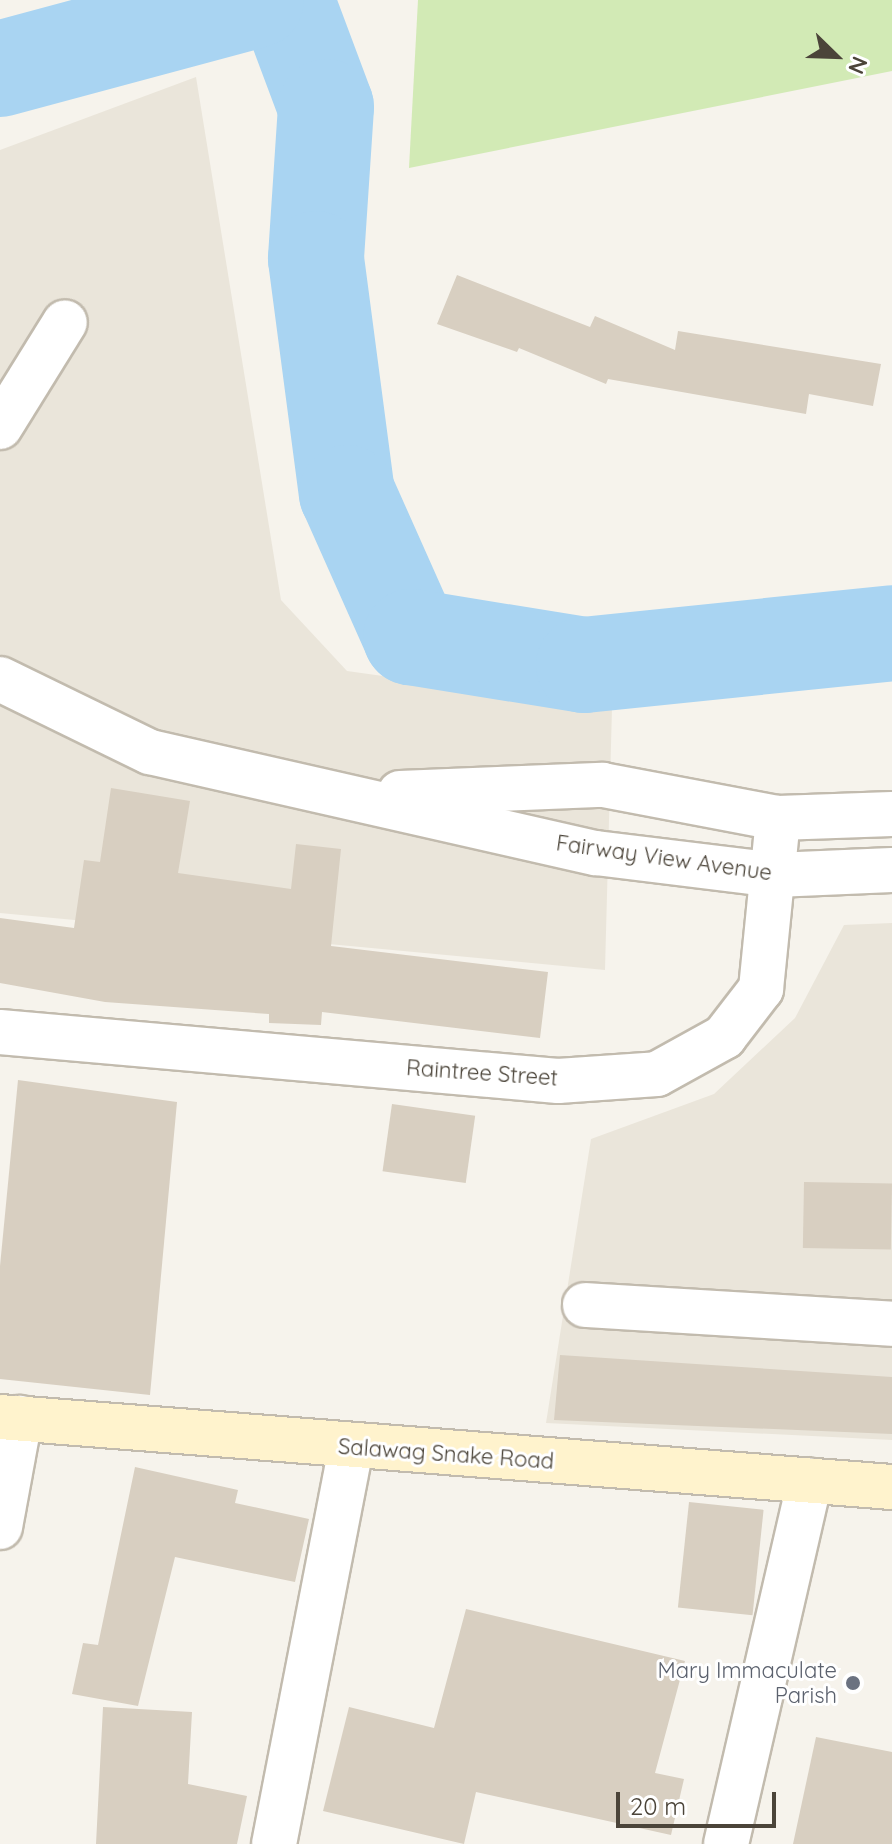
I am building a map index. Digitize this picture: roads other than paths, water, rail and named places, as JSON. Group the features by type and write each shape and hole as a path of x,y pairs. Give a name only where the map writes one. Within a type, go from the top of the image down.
{"main road":[{"name":"Salawag Snake Road","path":"10,1418 892,1487"}],"street":[{"path":"0,427 65,322"},
{"name":"Fairway View Avenue","path":"0,679 150,752 596,853 775,875 892,870"},
{"name":"Fairway View Avenue","path":"346,795 603,785 778,818 892,814"},
{"name":"Raintree Street","path":"0,1032 558,1081 657,1074 724,1037 761,989 775,875 778,818"},
{"path":"585,1305 892,1324"},
{"path":"0,1527 10,1418"},
{"path":"274,1844 351,1447"},
{"path":"726,1844 810,1481"}],"waterway":[{"path":"0,69 256,0"},
{"path":"286,0 326,107 316,259 347,493 411,637 584,665 892,633"}],"place":[{"name":"Mary Immaculate Parish","path":"853,1683"}]}
